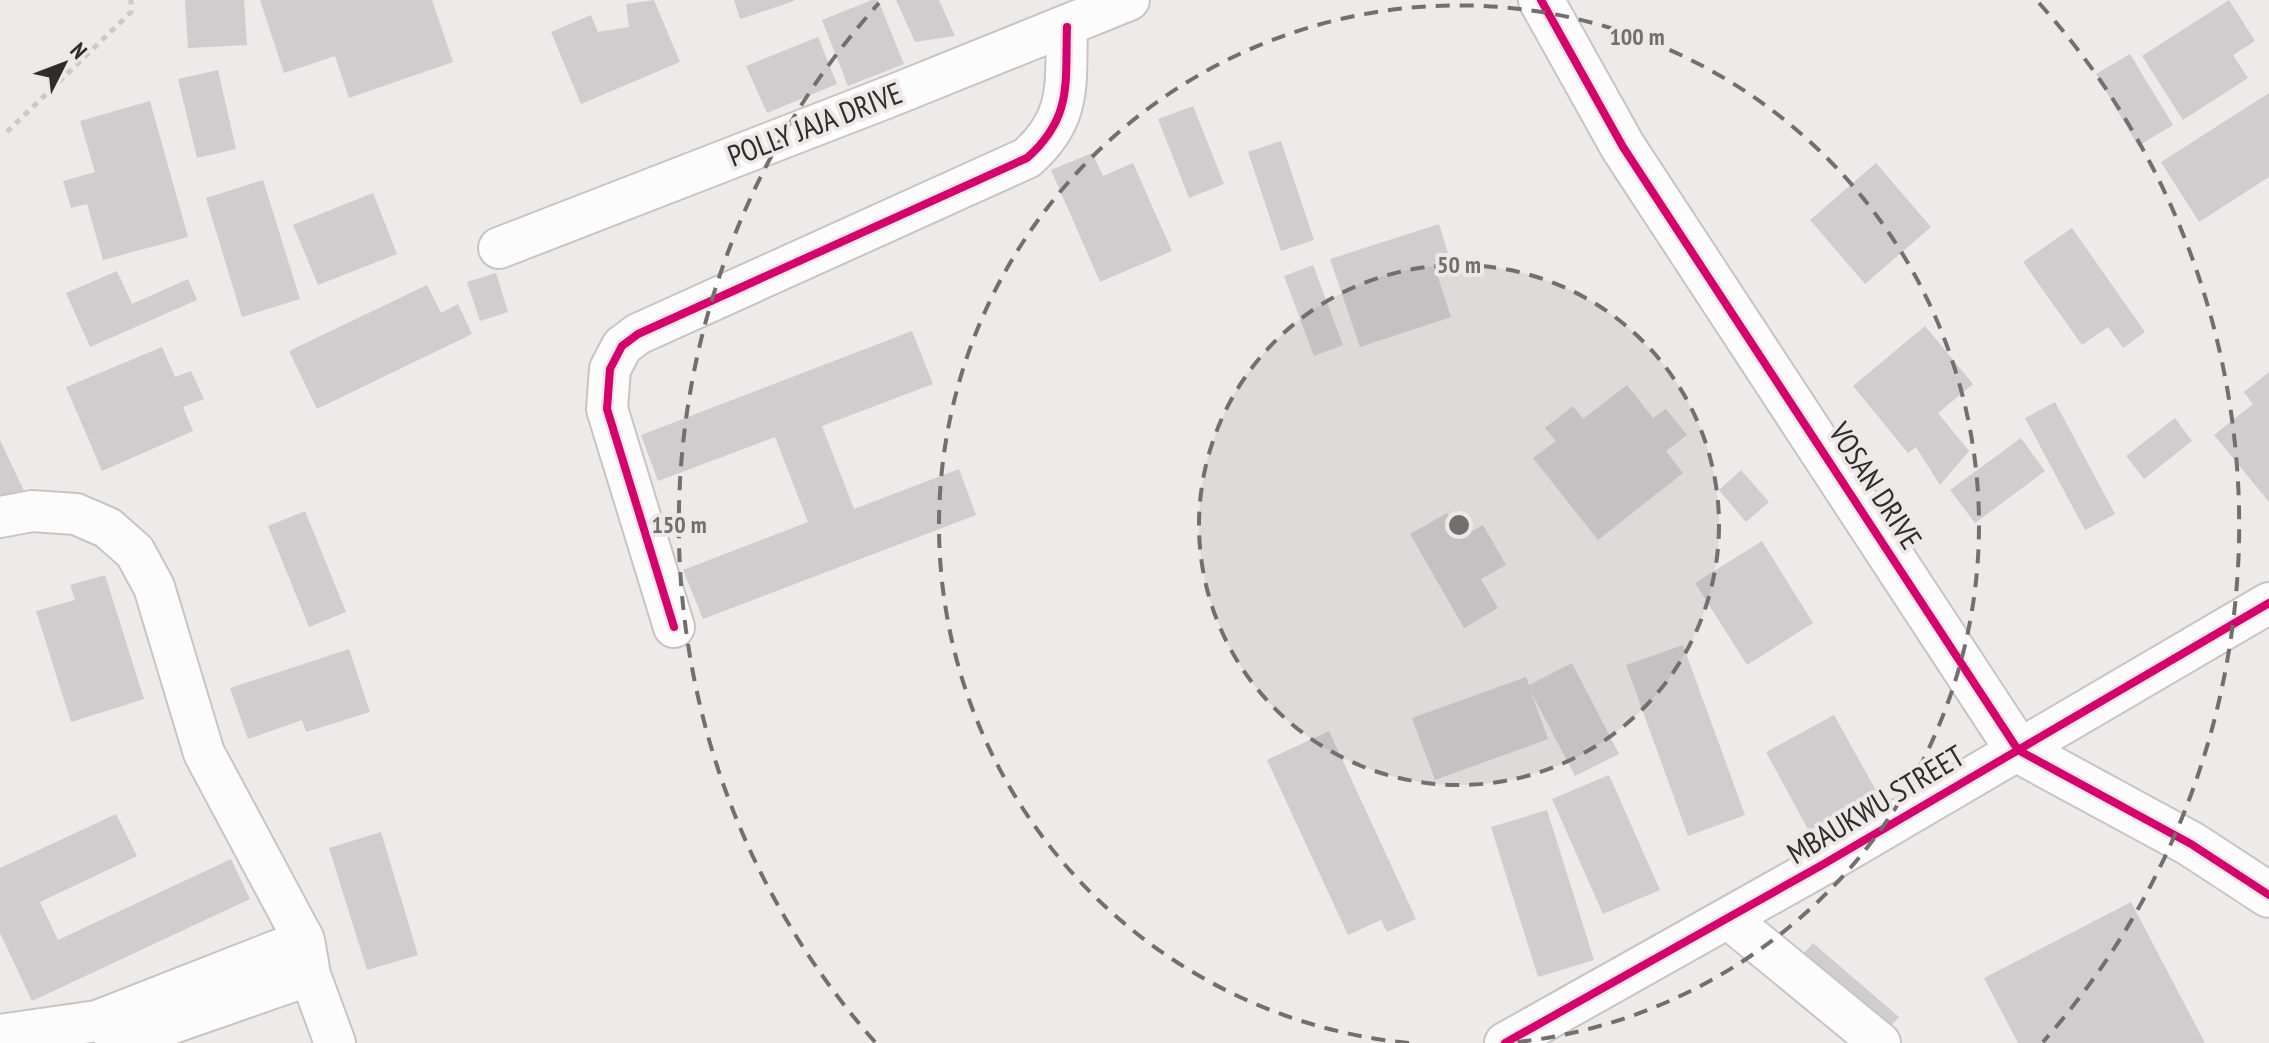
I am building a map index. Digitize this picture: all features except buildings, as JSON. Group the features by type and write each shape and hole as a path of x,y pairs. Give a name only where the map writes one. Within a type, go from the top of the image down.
{"street":[{"name":"POLLY JAJA DRIVE","path":"499,248 1067,27 1129,0"},
{"name":"VOSAN DRIVE","path":"1554,4 1623,147 2018,750 2191,844 2269,895"},
{"path":"674,627 607,409 610,369 622,346 638,334 1027,158 1043,144 1056,125 1065,103 1067,27"},
{"path":"0,517 32,511 76,514 108,528 135,552 154,587 204,753 307,957 335,1043"},
{"name":"MBAUKWU STREET","path":"1523,1039 2269,603"},
{"path":"1729,919 1880,1043"},
{"path":"0,1035 97,1021 307,957"},
{"path":"115,1043 307,957"}],"path":[{"path":"7,132 131,12 131,0"}],"cycle path":[{"path":"1541,0 1623,147 2018,750 2191,844 2269,895"},
{"path":"674,627 607,409 610,369 622,346 638,334 1027,158 1052,128 1064,98 1067,27"},
{"path":"1505,1043 1822,865 2269,603"}]}
